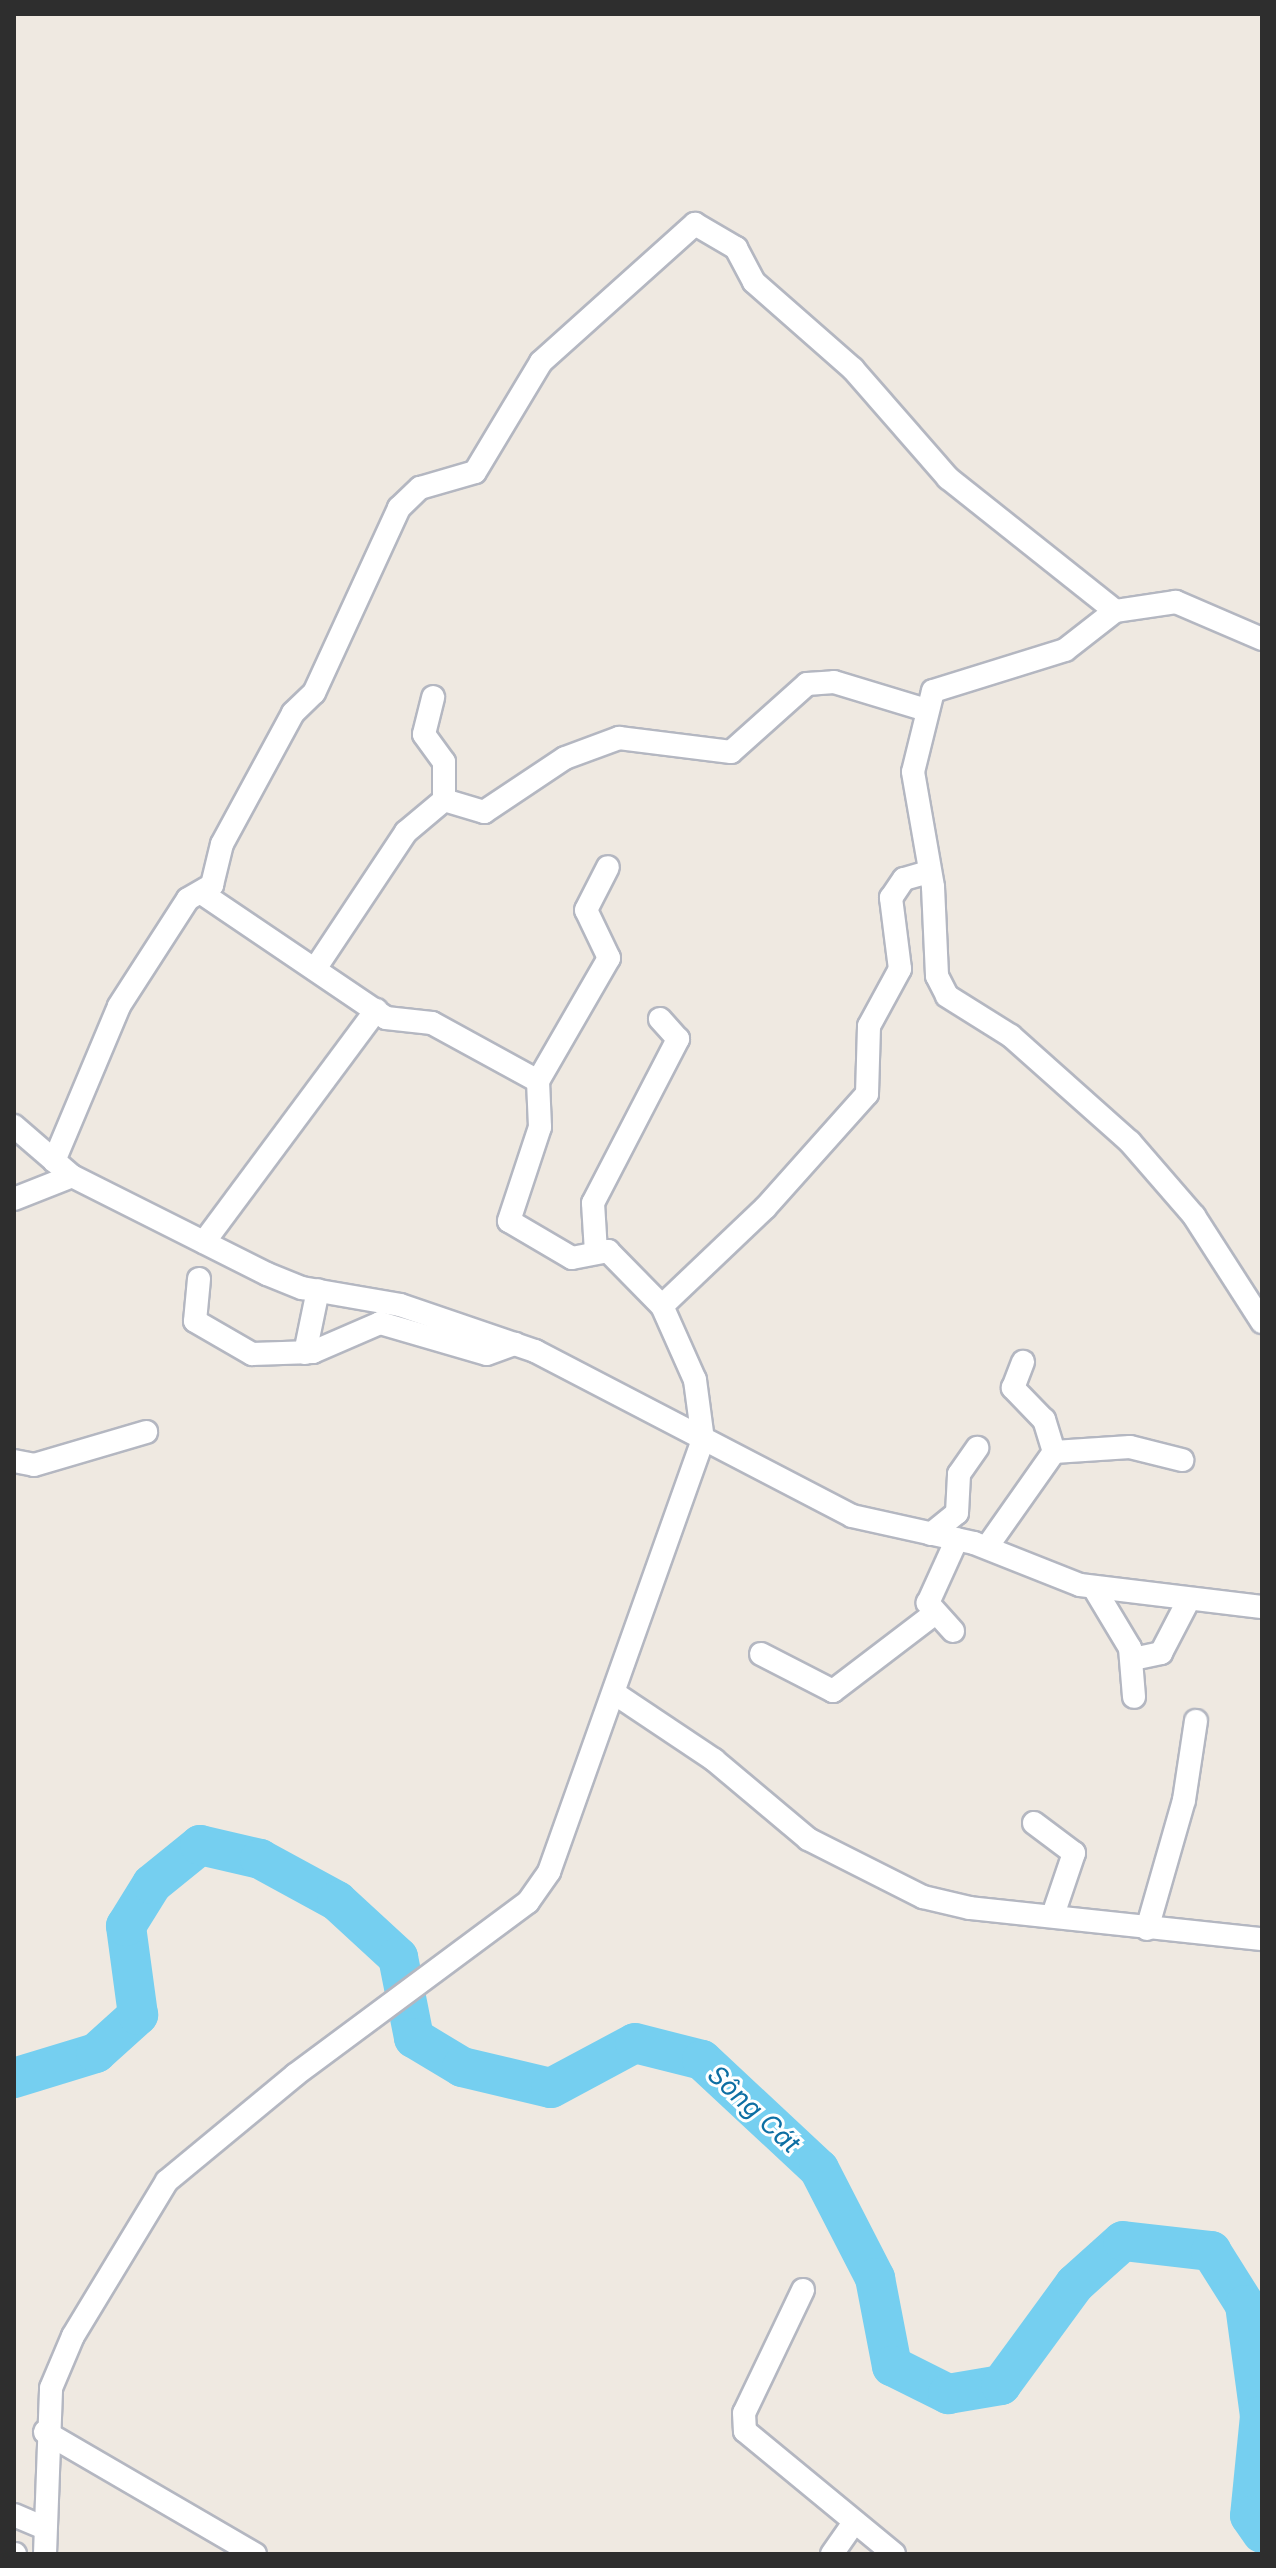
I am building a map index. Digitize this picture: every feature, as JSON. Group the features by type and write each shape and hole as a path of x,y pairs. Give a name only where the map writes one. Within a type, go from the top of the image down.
{"street":[{"path":"54,1161 150,951 188,899 203,894 293,713 314,693 399,508 420,488 475,472 541,362 695,224 736,248 754,282 853,369 948,478 1115,611"},
{"path":"1262,639 1176,602 1115,611 1065,650 933,691 923,709 914,797 929,872 937,976 947,996 1011,1036 1130,1142 1194,1216 1262,1322"},
{"path":"444,800 484,812 565,758 619,738 731,752 807,684 834,682 923,709"},
{"path":"317,966 406,832 444,800 444,762 424,734 433,697"},
{"path":"45,2554 45,2432 60,2361 156,2195 192,2155 528,1902 549,1872 617,1695 703,1440 695,1380 662,1306 614,1256 596,1252 572,1258 509,1221 540,1127 538,1081 609,958 586,910 608,867"},
{"path":"662,1306 765,1208 867,1094 867,1034 900,969 891,898 904,879 929,872"},
{"path":"203,894 317,966 398,1024 432,1023 538,1081"},
{"path":"204,1242 376,1010"},
{"path":"596,1252 593,1203 678,1039 660,1019"},
{"path":"14,1126 72,1176 204,1242 318,1290 400,1305 515,1344 852,1516 987,1547 1094,1588 1187,1603 1262,1607"},
{"path":"14,1199 72,1176"},
{"path":"199,1279 191,1309 209,1335 252,1354 305,1353 341,1345 380,1323 475,1352 497,1353 515,1344"},
{"path":"305,1353 318,1290"},
{"path":"1023,1362 1013,1388 1044,1420 1054,1452"},
{"path":"14,1461 34,1465 146,1432"},
{"path":"1054,1452 1130,1447 1182,1460"},
{"path":"931,1534 957,1513 959,1474 977,1448"},
{"path":"987,1547 1054,1452"},
{"path":"953,1631 934,1614 930,1593 957,1539"},
{"path":"1094,1588 1133,1659 1134,1697"},
{"path":"1133,1659 1161,1653 1187,1603"},
{"path":"761,1654 833,1691 934,1614"},
{"path":"617,1695 820,1846 936,1901 1147,1929 1262,1939"},
{"path":"1147,1929 1184,1800 1196,1721"},
{"path":"1034,1823 1074,1853 1053,1915"},
{"path":"803,2290 742,2422 748,2437 894,2554"},
{"path":"45,2432 255,2554"},
{"path":"14,2515 44,2528"},
{"path":"832,2554 854,2522"}],"waterway":[{"name":"Sông Cát","path":"14,2078 96,2053 138,2015 126,1926 152,1884 200,1845 260,1859 337,1901 398,1957 414,2038 462,2067 551,2088 635,2043 702,2060 819,2169 875,2278 892,2366 948,2394 1001,2385 1075,2284 1123,2241 1211,2251 1245,2305 1260,2416 1250,2516 1262,2533"}]}
